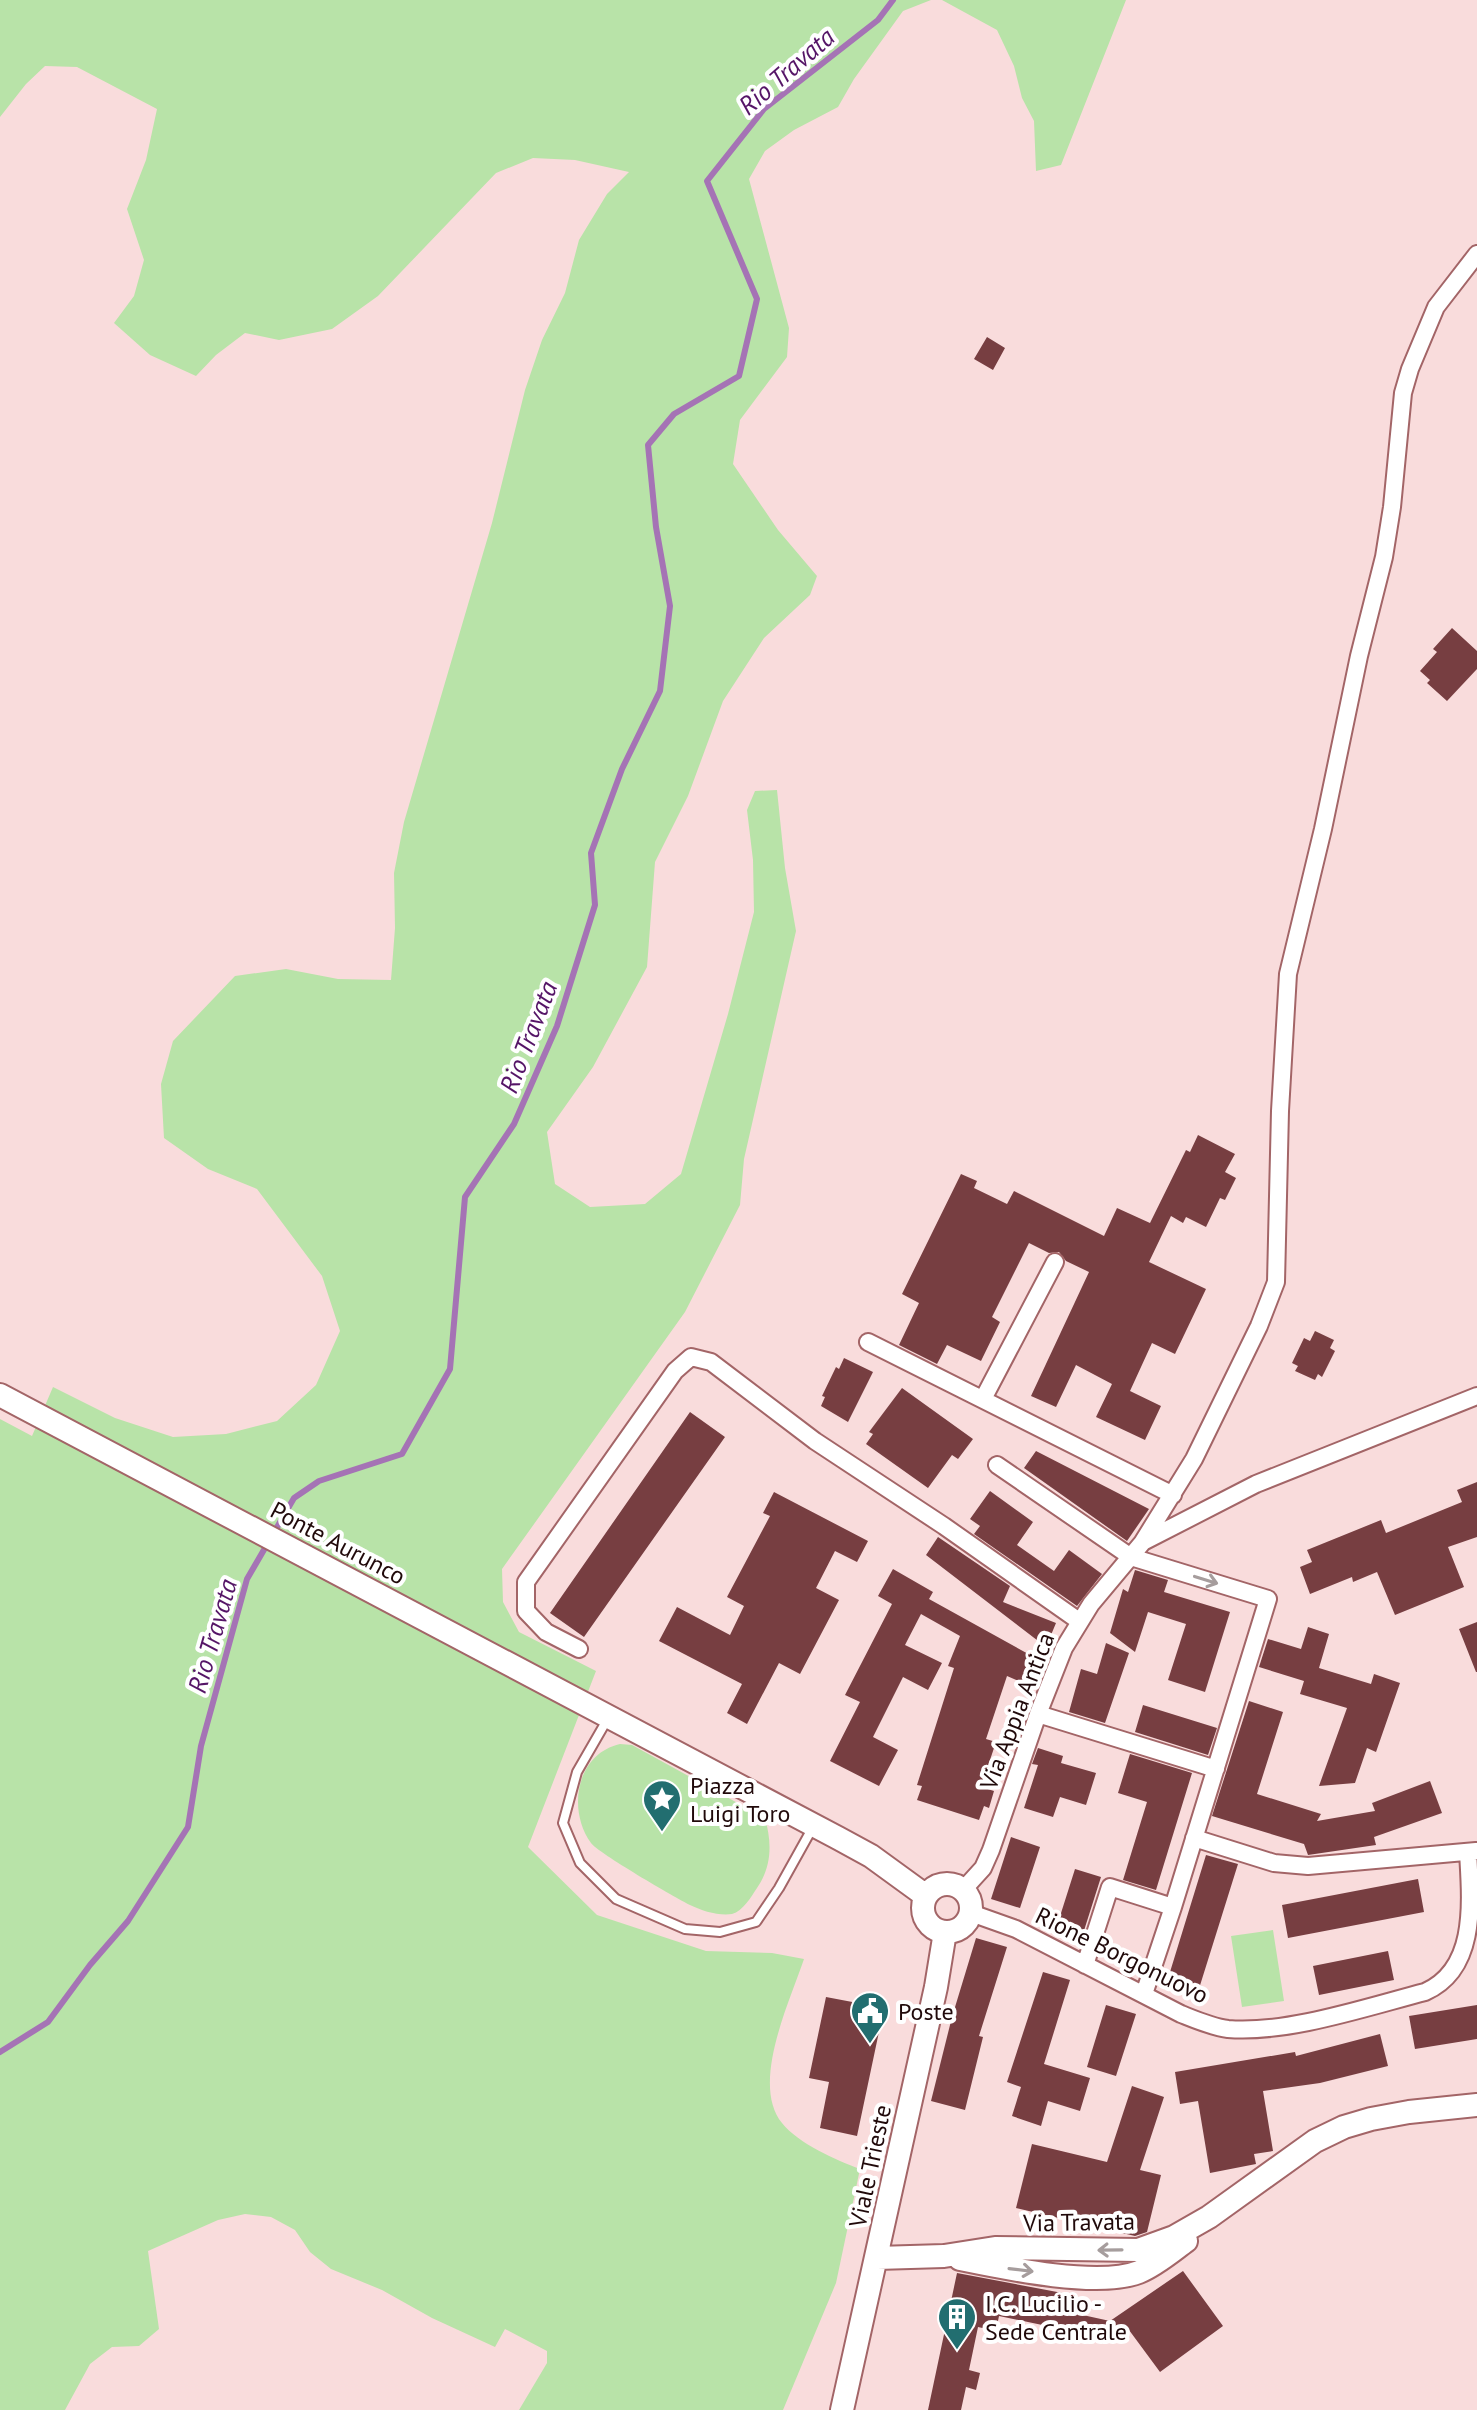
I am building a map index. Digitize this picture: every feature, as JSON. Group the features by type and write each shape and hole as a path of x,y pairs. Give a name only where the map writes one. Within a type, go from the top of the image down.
{"street":[{"name":"Via Appia Antica","path":"963,1890 983,1868 991,1850 1064,1648 1105,1586 1142,1543 1194,1459 1259,1326 1276,1282 1280,1111 1288,974 1384,557 1403,393 1436,307 1477,254"},
{"path":"983,1399 1055,1262"},
{"path":"868,1342 1173,1495"},
{"path":"579,1649 546,1632 526,1611 526,1582 675,1371 691,1357 711,1362 815,1441 944,1526 1079,1621"},
{"name":"Ponte Aurunco","path":"0,1395 814,1825 871,1856 926,1896"},
{"path":"1142,1543 1256,1484 1477,1396"},
{"path":"997,1465 1131,1557 1268,1599 1144,1994"},
{"path":"1038,1714 1216,1769"},
{"path":"1194,1838 1274,1863 1308,1866 1473,1852"},
{"name":"Rione Borgonuovo","path":"971,1913 1016,1929 1181,2014 1208,2025 1255,2029 1304,2022 1441,1986 1451,1978 1467,1954 1473,1931 1473,1852"},
{"path":"943,1884 963,1890 969,1897 971,1913 964,1925 945,1932 931,1926 923,1912 926,1896 936,1886 943,1884"},
{"path":"1085,1965 1110,1887 1173,1907"},
{"name":"Viale Trieste","path":"842,2410 936,1987 945,1932"},
{"name":"Via Travata","path":"877,2258 944,2256 1024,2270 1099,2278 1121,2277 1152,2265 1194,2235 1209,2217 1315,2141 1344,2127 1371,2119 1477,2105"}],"lane":[{"path":"609,1716 577,1772 563,1823 580,1863 616,1899 685,1929 720,1932 756,1922 814,1825"}],"green space":[{"path":"0,0 931,0 903,11 854,79 838,107 794,130 765,151 749,179 789,328 787,357 740,420 733,464 778,530 817,576 810,595 764,638 723,701 688,796 655,862 647,967 593,1067 547,1132 555,1184 590,1207 645,1204 681,1174 754,912 753,860 747,810 755,791 777,790 785,868 796,931 744,1159 740,1205 685,1312 502,1569 503,1602 519,1632 596,1671 528,1847 597,1915 706,1951 772,1953 804,1959 782,2019 771,2065 773,2106 782,2123 798,2138 860,2169 836,2283 783,2410 519,2410 547,2363 547,2351 505,2329 495,2347 432,2318 382,2290 331,2269 310,2252 295,2230 271,2217 245,2214 218,2220 148,2251 159,2329 139,2346 112,2347 90,2364 65,2410 0,2410 0,1419 32,1436 53,1387 115,1418 173,1437 226,1434 277,1421 316,1385 340,1331 322,1276 257,1189 208,1169 164,1138 161,1084 173,1041 235,976 286,969 338,979 391,980 395,928 394,873 404,822 492,523 525,390 542,340 565,293 579,240 607,194 629,172 575,160 533,158 496,173 378,296 332,329 279,340 245,333 216,355 196,376 150,355 114,323 134,296 144,260 127,209 146,160 157,109 77,67 45,66 0,117"},
{"path":"942,0 1126,0 1061,165 1036,171 1034,121 1022,98 1014,66 997,30"},
{"path":"620,1744 632,1745 765,1818 770,1845 768,1863 762,1880 740,1910 722,1914 695,1907 622,1865 591,1843 579,1815 580,1785 594,1759"},
{"path":"1273,1930 1284,2001 1242,2007 1231,1936"}],"building":[{"path":"987,337 1005,348 993,370 974,359"},
{"path":"1452,628 1477,651 1477,669 1447,701 1427,683 1430,680 1420,671 1437,652 1433,649"},
{"path":"1198,1135 1235,1154 1225,1172 1236,1178 1225,1200 1220,1198 1206,1227 1186,1217 1183,1223 1171,1216 1149,1262 1206,1289 1175,1354 1152,1343 1130,1391 1161,1406 1145,1440 1096,1417 1112,1384 1076,1365 1056,1407 1031,1396 1089,1272 1066,1261 1059,1252 1049,1253 1029,1243 992,1317 1000,1322 981,1361 947,1345 937,1364 899,1345 919,1303 902,1294 961,1174 977,1181 974,1188 1007,1204 1014,1191 1104,1236 1117,1208 1150,1223 1186,1150 1190,1152"},
{"path":"1315,1331 1334,1340 1330,1348 1335,1351 1322,1377 1318,1374 1315,1380 1295,1371 1298,1366 1292,1363 1304,1338 1310,1341"},
{"path":"844,1358 873,1372 848,1422 821,1406 825,1397 822,1396 836,1367 839,1369"},
{"path":"902,1388 973,1439 958,1459 952,1455 928,1488 866,1444 873,1434 869,1432"},
{"path":"690,1412 725,1437 584,1637 550,1613"},
{"path":"1036,1451 1149,1509 1127,1541 1024,1468"},
{"path":"1477,1482 1477,1537 1448,1547 1464,1587 1395,1615 1377,1572 1353,1582 1352,1577 1310,1594 1300,1567 1312,1562 1307,1550 1381,1520 1386,1533 1462,1502 1457,1490"},
{"path":"990,1491 1033,1522 1017,1545 1054,1571 1069,1550 1102,1574 1077,1606 974,1534 980,1526 970,1519"},
{"path":"774,1492 868,1541 857,1562 835,1551 816,1588 839,1600 800,1674 779,1663 747,1724 727,1713 742,1684 659,1641 677,1607 730,1635 744,1606 727,1597 770,1516 763,1513"},
{"path":"938,1537 1010,1586 1003,1602 1056,1623 1046,1647 926,1555"},
{"path":"893,1569 933,1592 929,1599 1041,1661 1030,1686 1007,1676 986,1739 996,1742 981,1787 994,1791 989,1808 984,1806 979,1820 917,1800 922,1786 917,1785 954,1668 948,1666 960,1636 921,1614 905,1645 942,1663 928,1690 903,1677 873,1737 898,1750 879,1786 830,1761 860,1702 845,1695 892,1604 878,1596"},
{"path":"1135,1570 1168,1580 1164,1592 1230,1612 1205,1692 1168,1680 1186,1624 1148,1612 1135,1652 1110,1633 1123,1589 1128,1592"},
{"path":"1477,1622 1477,1672 1476,1672 1459,1629"},
{"path":"1308,1627 1329,1634 1319,1668 1371,1684 1374,1674 1400,1683 1376,1752 1367,1748 1355,1783 1319,1786 1347,1708 1300,1694 1304,1681 1259,1667 1268,1639 1301,1649"},
{"path":"1106,1643 1129,1653 1105,1723 1069,1712 1081,1669 1097,1674"},
{"path":"1249,1701 1283,1712 1257,1794 1321,1814 1317,1821 1375,1811 1372,1803 1430,1781 1442,1813 1374,1837 1376,1845 1308,1855 1304,1844 1212,1816"},
{"path":"1143,1705 1217,1728 1208,1755 1135,1732"},
{"path":"1038,1748 1063,1756 1061,1763 1096,1773 1086,1805 1060,1797 1053,1817 1024,1808 1038,1765 1032,1764"},
{"path":"1130,1754 1192,1773 1156,1890 1123,1880 1147,1802 1118,1793"},
{"path":"1011,1837 1040,1847 1020,1908 991,1899"},
{"path":"1206,1855 1238,1864 1197,1995 1166,1985"},
{"path":"1075,1869 1101,1877 1081,1940 1055,1932"},
{"path":"1418,1879 1424,1912 1288,1938 1282,1905"},
{"path":"976,1938 1007,1947 979,2036 983,2037 965,2110 931,2101"},
{"path":"1388,1951 1394,1980 1319,1995 1313,1966"},
{"path":"1043,1972 1070,1980 1044,2064 1090,2078 1080,2111 1048,2101 1041,2126 1012,2116 1021,2087 1007,2082"},
{"path":"826,1997 884,2008 857,2136 820,2128 829,2082 809,2078"},
{"path":"1106,2005 1136,2014 1116,2076 1087,2067"},
{"path":"1477,2005 1477,2039 1415,2049 1409,2016"},
{"path":"1380,2034 1388,2066 1320,2083 1263,2091 1273,2151 1254,2154 1256,2164 1210,2173 1198,2101 1180,2104 1175,2072 1295,2052 1296,2056"},
{"path":"1132,2086 1164,2097 1140,2170 1161,2175 1147,2232 1135,2236 1016,2208 1032,2144 1107,2162"},
{"path":"1183,2271 1223,2326 1160,2372 1129,2330 1114,2340 999,2316 996,2331 978,2327 969,2370 980,2373 976,2390 966,2387 961,2410 928,2410 957,2273 1073,2295 1069,2312 1110,2321"}],"waterway":[{"name":"Rio Travata","path":"0,2052 48,2022 90,1965 128,1921 188,1827 201,1746 247,1579 294,1498 319,1481 402,1454 450,1369 465,1197 514,1124 557,1026 595,905 591,853 622,769 660,691 670,606 656,527 648,445 674,414 739,376 757,299 707,181 764,109 878,20 893,0"}],"place":[{"name":"Piazza Luigi Toro","path":"662,1833"},
{"name":"Poste","path":"870,2045"},
{"name":"I.C. Lucilio - Sede Centrale","path":"957,2351"}]}
